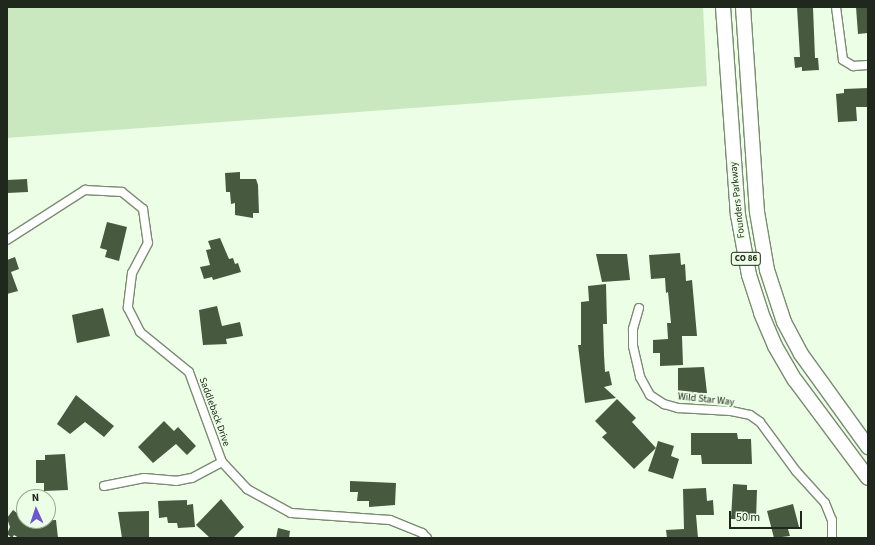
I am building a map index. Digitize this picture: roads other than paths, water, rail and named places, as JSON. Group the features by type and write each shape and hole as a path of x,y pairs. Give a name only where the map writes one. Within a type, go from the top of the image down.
{"highway":[{"name":"Founders Parkway","path":"723,7 738,214 749,275 759,307 775,346 795,380 868,478"},
{"name":"Founders Parkway","path":"743,7 757,212 767,270 784,322 801,354 868,447"}],"street":[{"path":"836,7 843,60 853,66 868,65"},
{"name":"Saddleback Drive","path":"7,240 85,190 122,192 143,209 148,243 132,273 128,308 140,332 189,372 222,462 247,489 291,513 390,520 428,538"},
{"name":"Wild Star Way","path":"639,308 633,329 634,346 640,377 650,395 664,404 678,408 732,411 750,416 760,422 796,471 825,503 832,520 832,538"},
{"path":"104,486 113,482 144,478 176,481 192,478 222,462"}]}
